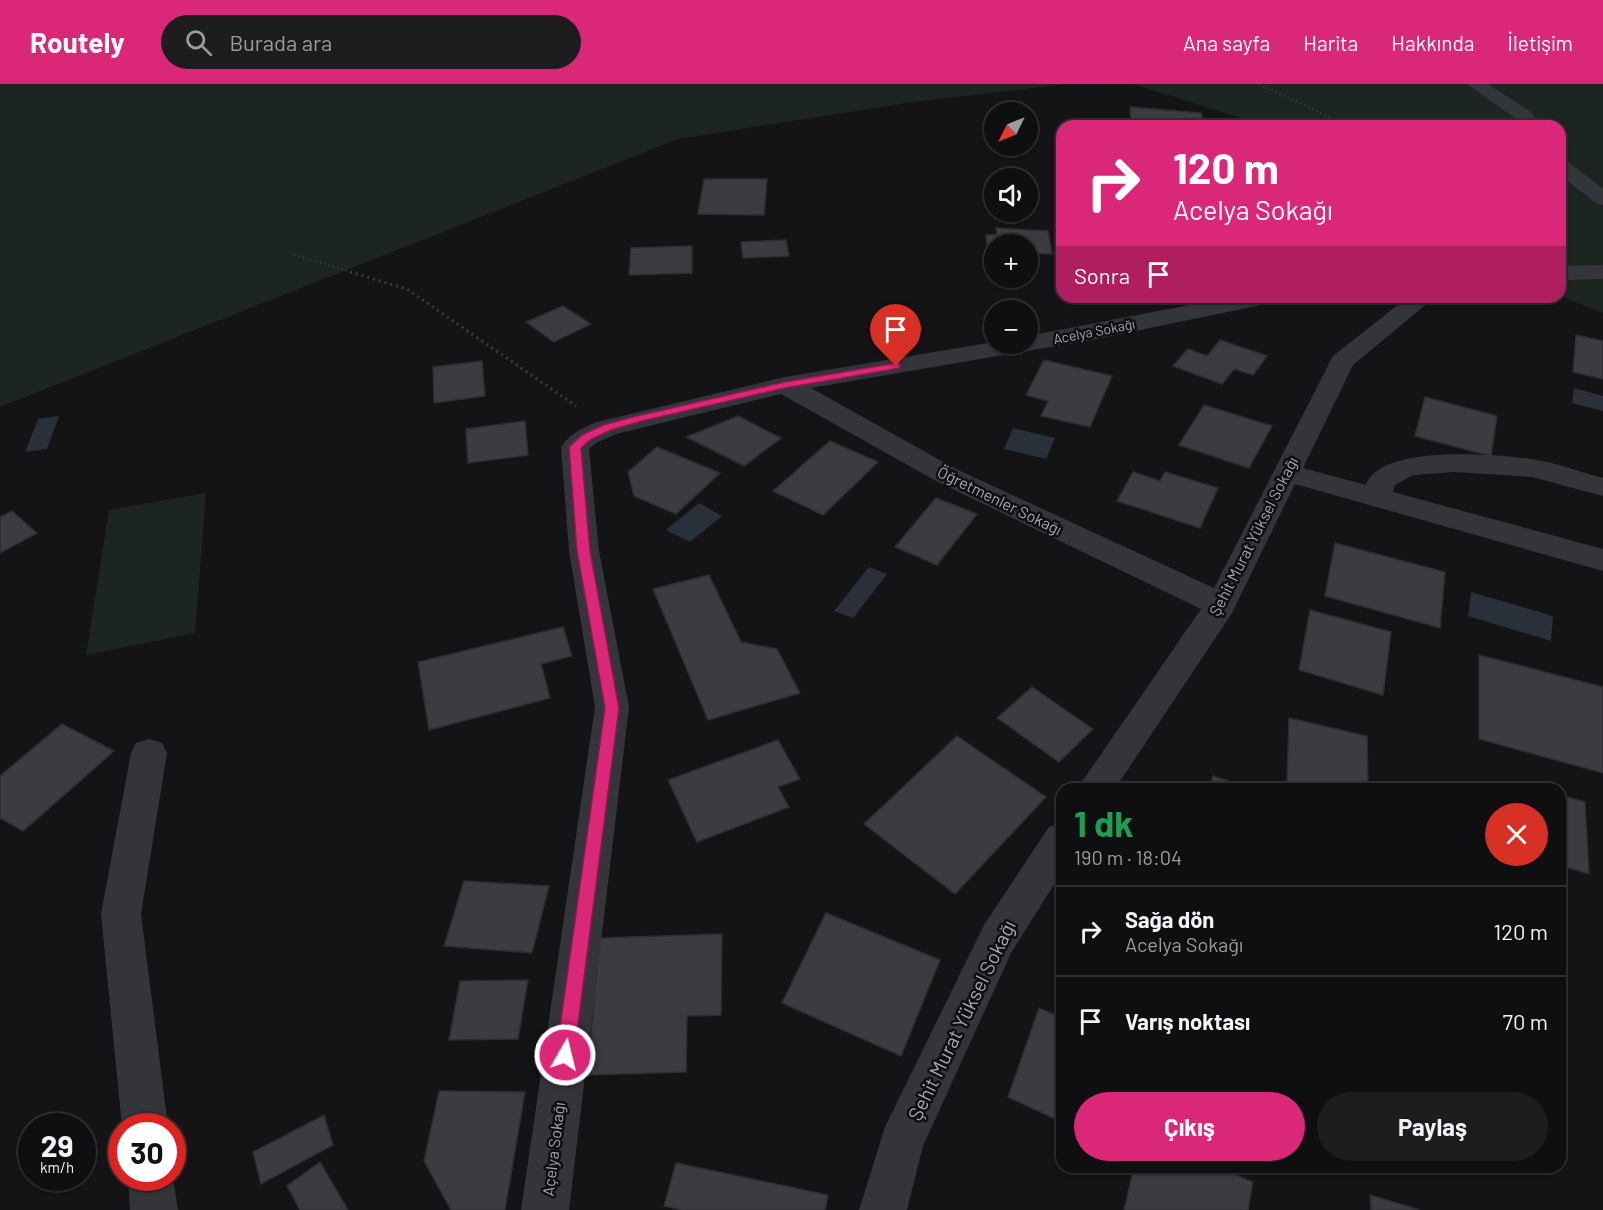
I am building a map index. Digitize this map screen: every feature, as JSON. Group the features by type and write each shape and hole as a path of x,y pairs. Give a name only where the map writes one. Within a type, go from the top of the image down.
{"street":[{"path":"1476,84 1523,115 1527,120"},
{"path":"1566,170 1603,199"},
{"path":"1566,273 1603,272"},
{"name":"Acelya Sokağı","path":"575,447 586,437 607,428 785,385 1097,332 1237,303"},
{"name":"Şehit Murat Yüksel Sokağı","path":"1099,783 1221,605 1342,361 1415,303"},
{"name":"Öğretmenler Sokağı","path":"785,385 946,475 1221,605"},
{"name":"Açelya Sokağı","path":"545,1210 612,708 584,551 575,447"},
{"path":"1377,497 1382,480 1407,467 1455,464 1532,468 1603,488"},
{"path":"1286,472 1603,560"},
{"path":"144,1113 121,914 148,753"},
{"name":"Şehit Murat Yüksel Sokağı","path":"883,1210 901,1143 998,939 1056,848"},
{"path":"152,1191 154,1210"}],"path":[{"path":"1259,84 1336,120"},
{"path":"294,255 407,289 607,428"}],"shaded area":[{"path":"0,84 1068,84 913,102 678,139 0,407"},
{"path":"1133,84 1603,84 1603,313 1566,298 1566,120 1247,120"},
{"path":"1574,388 1603,396 1603,411 1572,403"},
{"path":"59,416 47,449 25,452 38,419"},
{"path":"1013,428 1055,438 1046,459 1004,449"},
{"path":"206,493 195,633 86,655 109,510"},
{"path":"699,503 722,516 690,542 666,530"},
{"path":"869,567 887,574 853,618 834,611"},
{"path":"1471,592 1553,616 1551,641 1468,616"}],"building":[{"path":"1130,107 1201,113 1203,120 1131,120"},
{"path":"704,179 767,179 764,215 698,214"},
{"path":"996,228 1048,231 1052,254 1038,253 1038,234 997,234"},
{"path":"786,240 789,256 743,258 741,242"},
{"path":"692,246 692,273 629,275 631,248"},
{"path":"563,306 591,324 554,342 526,322"},
{"path":"1576,335 1603,341 1603,379 1573,372"},
{"path":"1220,340 1267,356 1253,375 1234,369 1222,384 1173,366 1188,349 1207,356"},
{"path":"1044,360 1112,376 1090,427 1041,416 1048,401 1026,395"},
{"path":"482,361 485,396 434,403 433,367"},
{"path":"1425,397 1497,416 1491,456 1415,436"},
{"path":"1204,405 1272,426 1249,468 1179,445"},
{"path":"738,416 781,438 744,466 686,437"},
{"path":"525,421 528,455 468,463 466,429"},
{"path":"830,441 878,462 823,515 773,491"},
{"path":"657,447 720,473 676,514 634,496 628,472"},
{"path":"1133,472 1160,481 1165,472 1218,488 1200,528 1117,501"},
{"path":"936,498 977,514 937,565 895,547"},
{"path":"12,511 37,533 0,553 0,517"},
{"path":"1335,543 1445,572 1440,628 1325,596"},
{"path":"709,575 741,642 777,649 800,693 708,720 653,589"},
{"path":"1310,610 1391,632 1383,695 1299,670"},
{"path":"563,627 572,656 541,664 550,698 429,730 418,662"},
{"path":"1479,655 1603,687 1603,773 1479,739"},
{"path":"1032,687 1093,729 1059,762 997,718"},
{"path":"1289,718 1367,736 1368,783 1287,782"},
{"path":"62,724 114,751 23,831 0,818 0,776"},
{"path":"957,736 1046,797 955,894 864,824"},
{"path":"778,740 800,779 778,787 789,807 697,842 668,780"},
{"path":"1213,776 1234,783 1211,783"},
{"path":"1566,797 1585,802 1589,874 1566,867"},
{"path":"464,881 549,886 532,953 444,946"},
{"path":"826,913 940,960 901,1056 782,1003"},
{"path":"722,934 721,1015 687,1016 686,1072 587,1075 600,938"},
{"path":"528,980 518,1039 449,1040 460,981"},
{"path":"1039,1008 1056,1015 1056,1119 1008,1097"},
{"path":"439,1091 525,1092 505,1210 451,1210 424,1161"},
{"path":"324,1115 333,1145 261,1184 253,1152"},
{"path":"320,1162 348,1210 300,1210 287,1186"},
{"path":"676,1163 828,1195 825,1210 683,1210 664,1206"},
{"path":"1133,1173 1231,1173 1253,1182 1248,1210 1124,1210"},
{"path":"1370,1195 1420,1210 1371,1210"}],"route":[{"path":"565,1055 612,708 584,551 575,447 586,437 640,418 785,385 896,366"}]}
